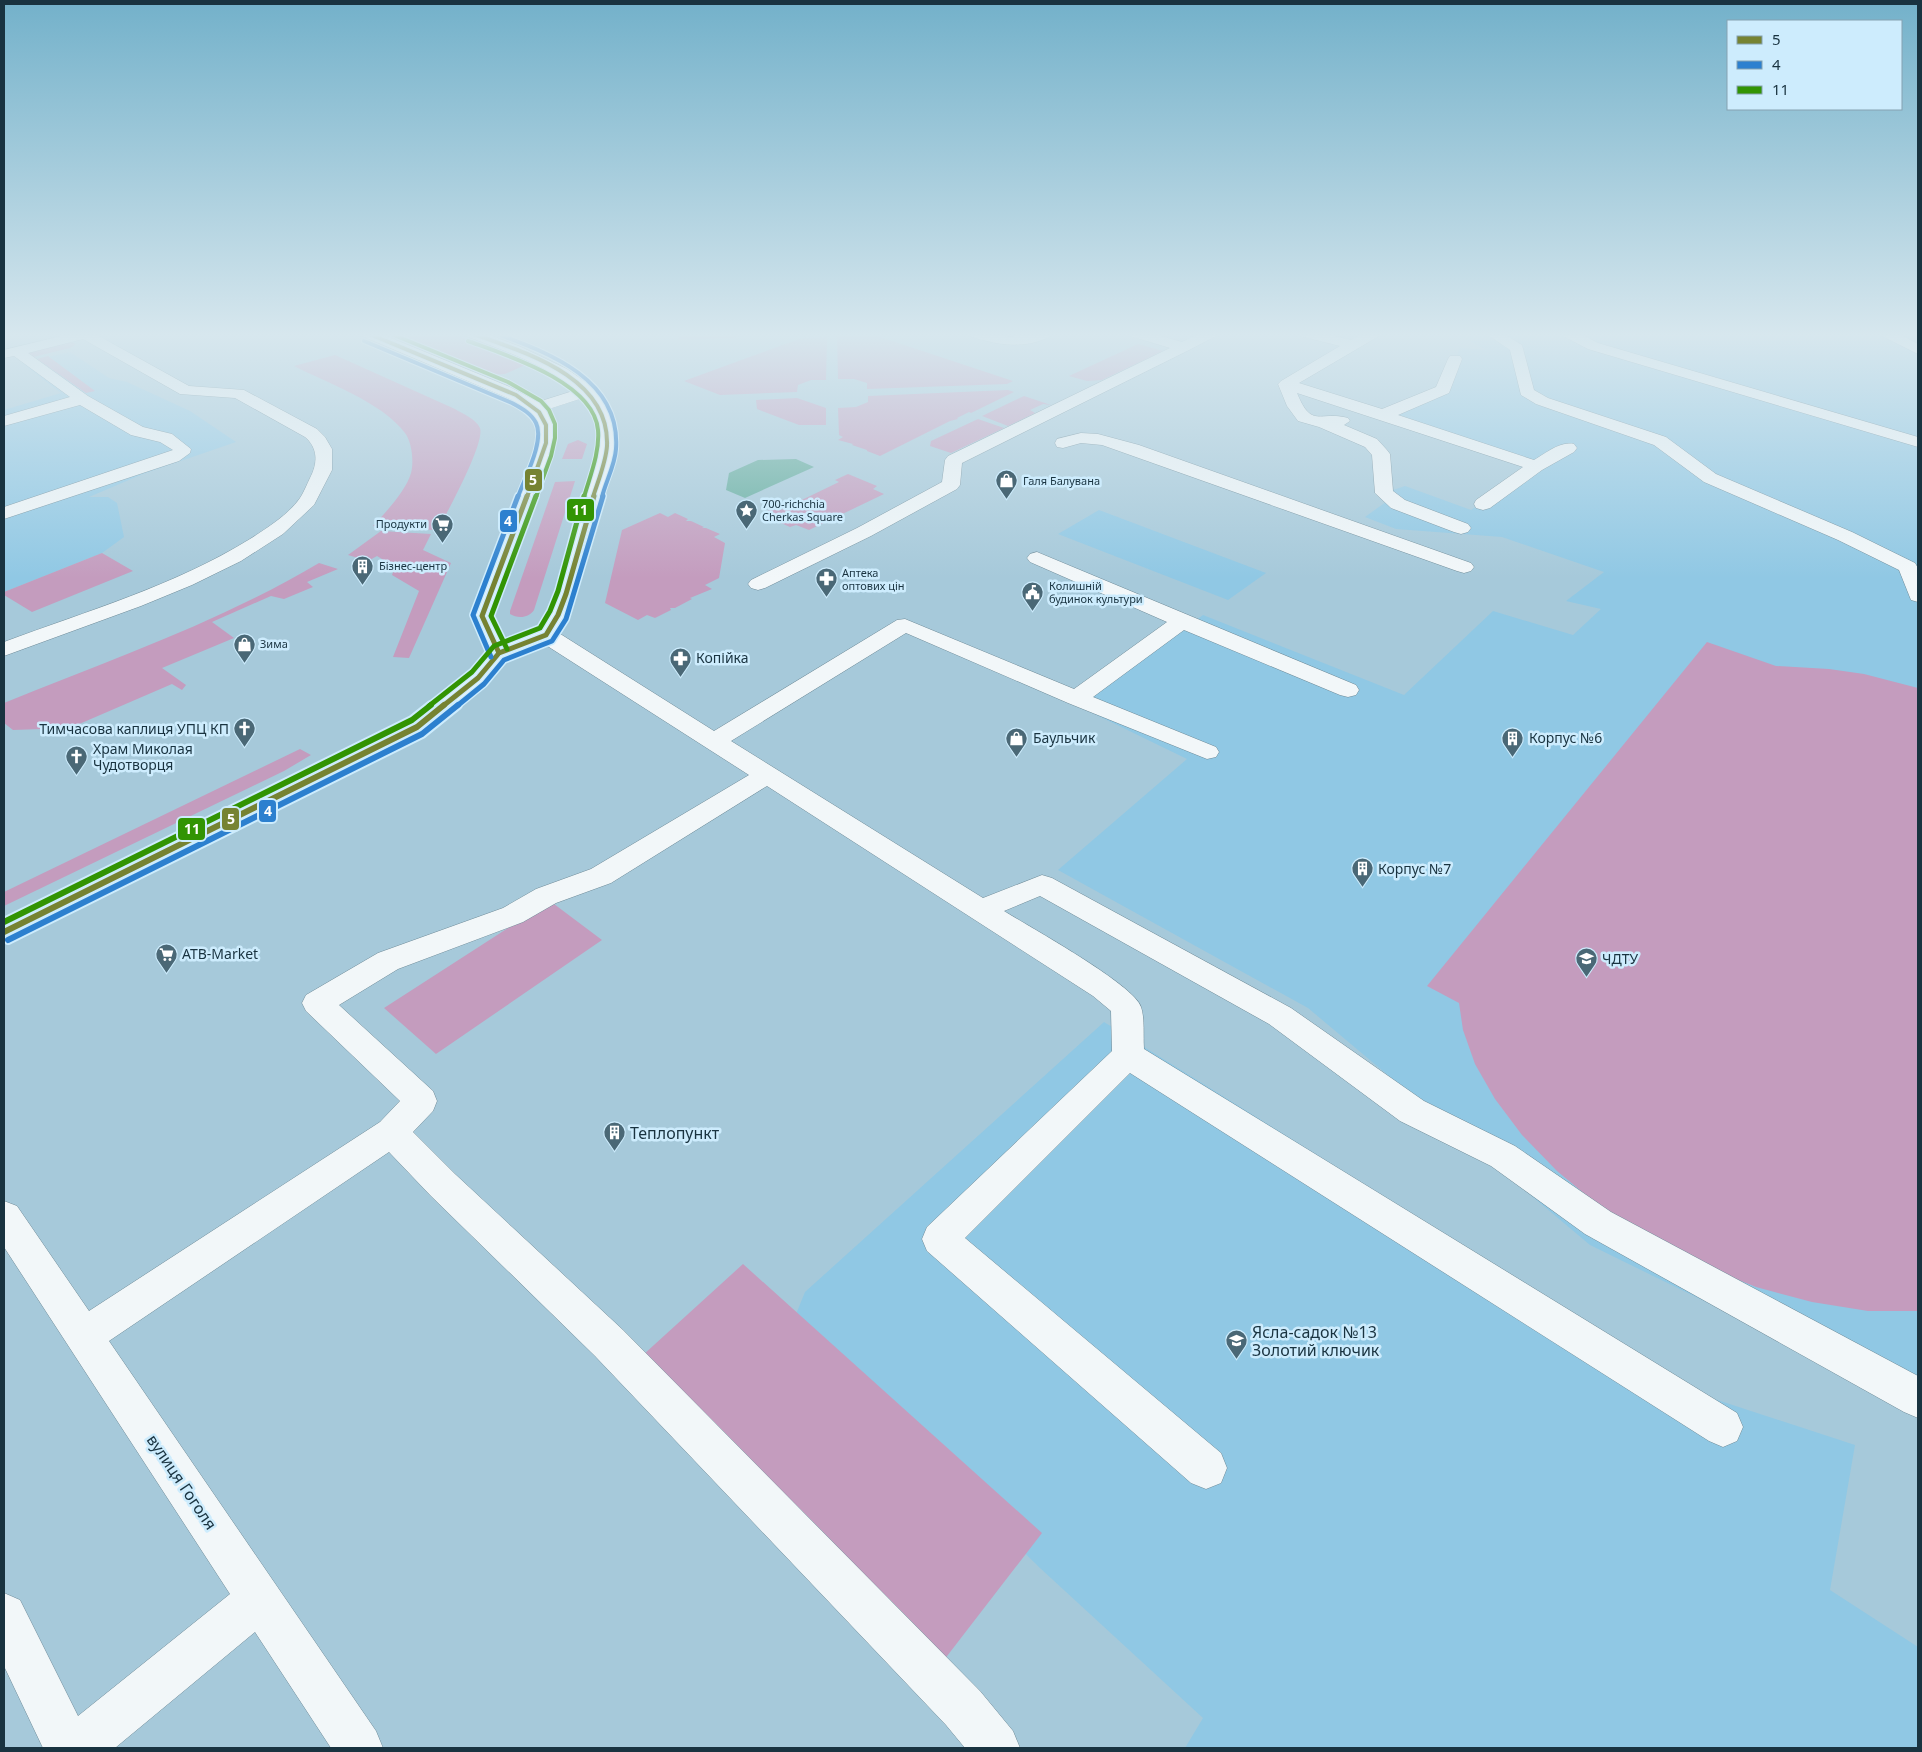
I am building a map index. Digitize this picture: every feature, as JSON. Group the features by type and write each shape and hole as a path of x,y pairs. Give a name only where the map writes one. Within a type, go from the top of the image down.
{"main road":[{"path":"4,421 26,415"},
{"path":"4,512 181,453 182,449 166,438 137,431 109,415"},
{"path":"6,646 123,605 229,559 280,528 296,515 310,499 322,475 324,450 321,442 311,433 278,415"},
{"path":"499,653 482,616 546,444 547,430 540,415"},
{"path":"4,932 417,727 478,678 499,653 546,635 558,615 566,594 607,448 608,437 603,415"},
{"path":"758,584 864,532 951,485 954,460 1048,415"},
{"path":"1300,415 1306,420 1324,423 1371,443 1381,454 1384,493 1398,504 1461,528"},
{"path":"1324,423 1350,421 1368,415"},
{"path":"1384,415 1536,466"},
{"path":"1581,415 1660,441 1710,478 1845,536 1908,567 1918,596"},
{"path":"1826,415 1918,442"},
{"path":"1026,426 1099,456"},
{"path":"1052,438 1097,438 1134,448 1464,567"},
{"path":"1483,504 1536,466 1568,448"},
{"path":"1845,536 1918,551"},
{"path":"1037,558 1348,690"},
{"path":"1076,698 1182,620"},
{"path":"714,741 905,625 1207,752"},
{"path":"546,635 1104,988 1126,1007 1128,1055 940,1239 1206,1468"},
{"path":"84,1336 392,1132 421,1101 317,1002 388,961 513,915 546,896 601,876 767,775"},
{"path":"980,910 1042,885 1280,1016 1412,1111 1503,1156 1598,1223 1918,1398"},
{"path":"1128,1055 1722,1427"},
{"path":"392,1132 443,1185 609,1343 963,1708 996,1748"},
{"name":"вулиця Гоголя","path":"4,1217 359,1748"},
{"path":"77,1748 260,1599"},
{"path":"4,1616 68,1748"}],"shaded area":[{"path":"4,415 196,415 236,442 143,474 89,497 108,497 117,503 124,537 102,553 4,592"},
{"path":"386,415 465,415 472,419 480,428 477,446 466,475 442,522 439,522 434,530 373,526 395,501 405,487 411,473 411,447 405,433"},
{"path":"772,415 826,415 826,425 799,425"},
{"path":"838,415 963,415 880,456 853,444 838,440 843,437 839,435"},
{"path":"985,415 1031,415 1008,426 982,416"},
{"name":"ЧДТУ","path":"1383,415 1918,415 1918,1406 1590,1245 1308,1008 1058,870 1187,759 1078,706 1203,615 1404,695 1493,611 1573,635 1601,609 1566,601 1604,572 1502,537 1396,529 1365,517 1390,499 1384,493 1405,486 1471,510 1536,466"},
{"path":"978,419 1004,428 951,453 930,446 931,441"},
{"path":"578,440 587,444 582,459 562,459 568,444"},
{"path":"796,459 814,467 745,498 726,490 729,473 758,460"},
{"path":"848,474 877,486 873,489 884,494 809,530 796,525 790,527 761,514 776,507 781,510 839,482 835,480"},
{"path":"575,481 534,610 526,616 513,616 510,614 510,611 555,482"},
{"path":"1099,510 1266,573 1228,600 1058,534"},
{"path":"660,513 668,517 675,513 688,519 686,521 691,521 704,527 702,528 720,534 714,537 725,543 719,578 705,585 712,589 690,598 692,599 675,608 670,608 671,610 655,618 647,615 638,620 605,603 622,530"},
{"path":"381,531 431,534 423,550 451,563 409,658 393,657 419,591 392,575 395,567 377,556 368,561 348,555"},
{"path":"102,553 133,571 32,612 4,595 4,592"},
{"path":"319,563 338,569 307,582 313,587 284,599 271,596 212,622 234,638 162,668 186,685 182,690 172,684 70,728 13,730 4,723 4,703 204,622 243,604"},
{"path":"1707,642 1776,666 1829,669 1864,674 1918,688 1918,1311 1868,1311 1812,1302 1756,1287 1699,1264 1598,1205 1557,1171 1522,1135 1495,1099 1475,1064 1463,1030 1459,1003 1427,986"},
{"path":"300,749 311,755 284,771 4,906 4,892"},
{"path":"550,901 602,940 436,1054 384,1008"},
{"name":"Ясла-садок №13 Золотий ключик","path":"1104,1022 1702,1395 1855,1445 1830,1590 1918,1647 1918,1748 1185,1748 1203,1718 1040,1568 792,1324 805,1292"},
{"path":"743,1264 1042,1533 944,1660 643,1355"}],"transit line":[{"name":"4","path":"491,657 473,615 535,451 538,434 537,427 529,415"},
{"name":"5","path":"499,653 482,616 543,454 546,443 546,425 541,415"},
{"name":"11","path":"507,649 491,616 551,456 555,438 555,424 551,415"},
{"name":"11","path":"4,922 412,720 472,672 494,646 540,628 550,611 558,591 598,447 597,424 593,415"},
{"name":"5","path":"4,932 417,727 478,678 499,653 546,635 558,615 566,594 607,448 606,425 602,415"},
{"name":"4","path":"8,940 422,734 484,684 504,660 552,641 566,619 574,596 615,455 616,426 612,415"}],"place":[{"name":"Галя Балувана","path":"1007,500"},
{"name":"700-richchia Cherkas Square","path":"746,529"},
{"name":"Продукти","path":"443,543"},
{"name":"Бізнес-центр","path":"363,585"},
{"name":"Аптека оптових цін","path":"826,598"},
{"name":"Колишній будинок культури","path":"1033,611"},
{"name":"Зима","path":"244,663"},
{"name":"Копійка","path":"680,677"},
{"name":"Тимчасова каплиця УПЦ КП","path":"245,748"},
{"name":"Баульчик","path":"1017,757"},
{"name":"Корпус №6","path":"1513,757"},
{"name":"Храм Миколая Чудотворця","path":"77,776"},
{"name":"Корпус №7","path":"1362,888"},
{"name":"ATB-Market","path":"166,973"},
{"name":"ЧДТУ","path":"1586,978"},
{"name":"Теплопункт","path":"614,1152"},
{"name":"Ясла-садок №13 Золотий ключик","path":"1236,1360"}]}
